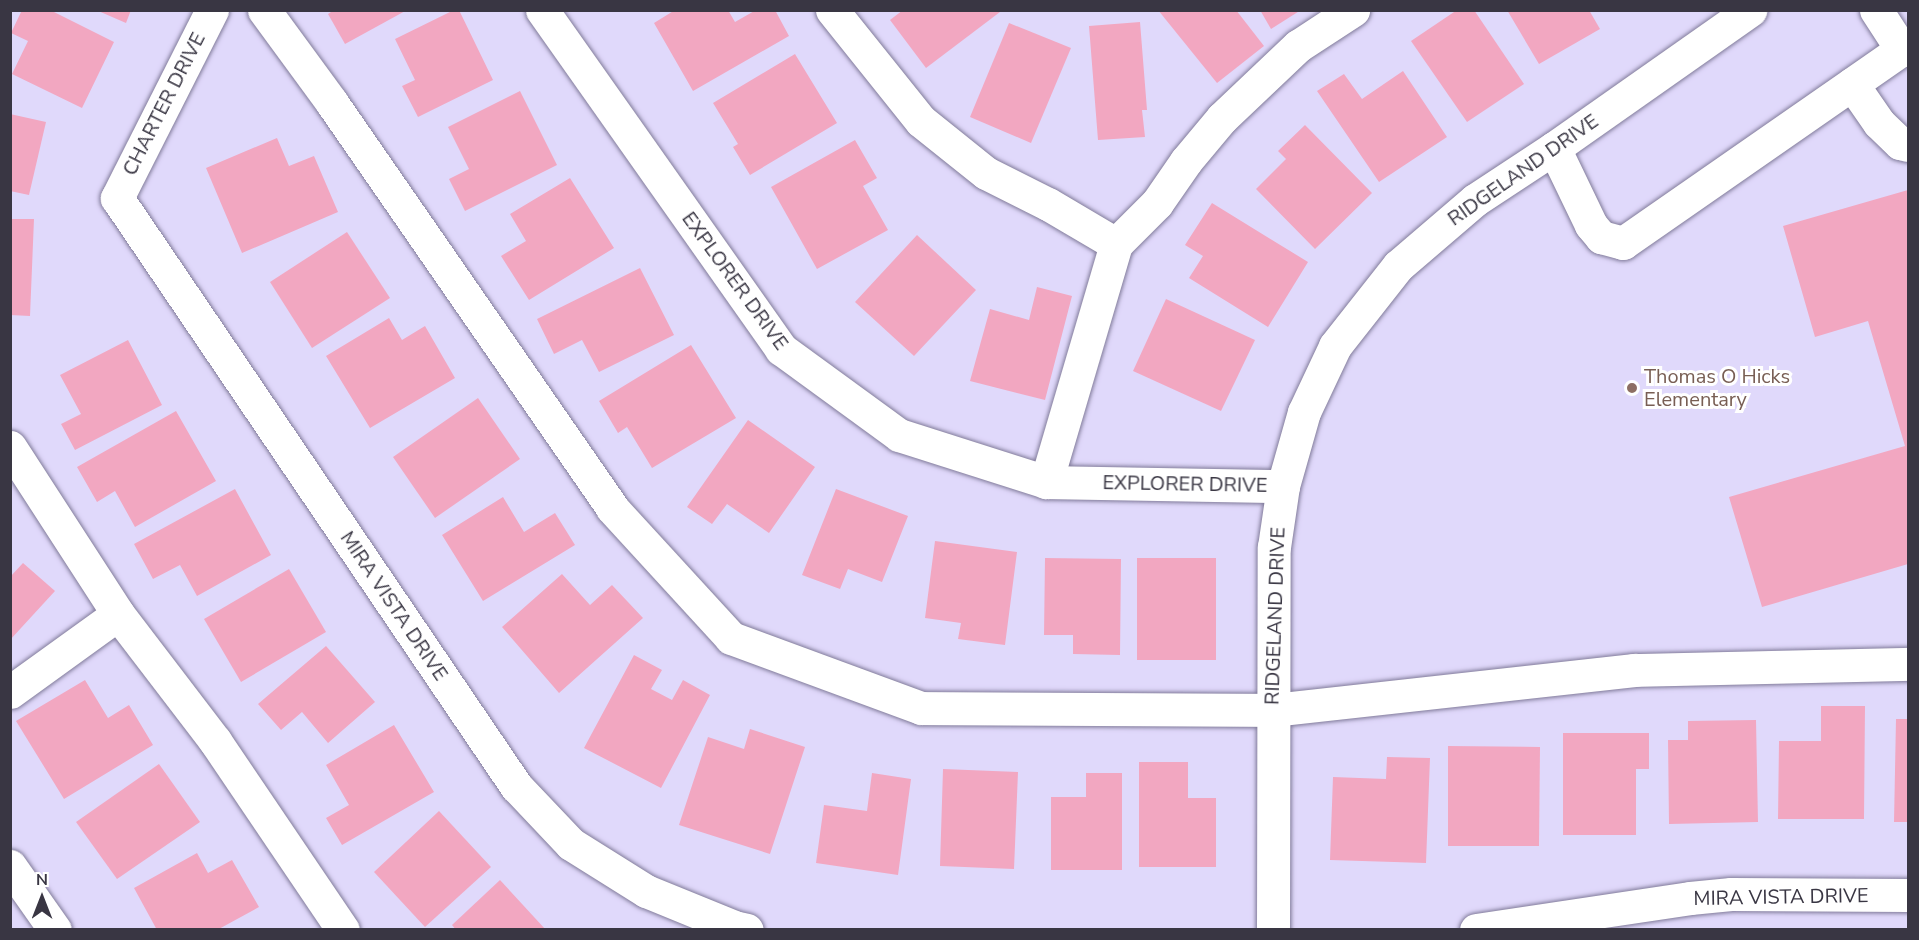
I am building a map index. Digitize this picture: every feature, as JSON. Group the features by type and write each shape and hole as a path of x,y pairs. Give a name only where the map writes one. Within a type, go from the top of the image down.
{"street":[{"name":"CHARTER DRIVE","path":"117,198 212,10"},
{"path":"264,10 332,103 612,508 731,638 921,708 1272,710 1634,670 1908,664"},
{"name":"EXPLORER DRIVE","path":"542,10 781,350 899,435 1046,482 1283,486"},
{"path":"832,10 921,121 986,173 1048,204 1116,244"},
{"path":"1046,482 1116,244 1157,203 1186,160 1222,118 1298,46 1353,10"},
{"name":"RIDGELAND DRIVE","path":"1273,930 1274,547 1283,486 1304,412 1335,346 1398,266 1475,200 1554,148 1750,10"},
{"path":"1554,148 1591,225 1600,237 1623,243 1905,47 1876,10"},
{"path":"1852,84 1879,123 1900,143 1908,146"},
{"name":"MIRA VISTA DRIVE","path":"117,198 516,786 571,844 646,891 734,927 747,930"},
{"path":"10,447 117,614 215,741 343,930"},
{"path":"10,692 117,614"},
{"path":"10,866 55,930"},
{"name":"MIRA VISTA DRIVE","path":"1476,930 1690,897 1731,894 1908,895"}],"building":[{"path":"22,10 50,10 114,42 82,108 12,74 28,41 11,33"},
{"path":"96,10 131,10 126,23"},
{"path":"334,10 407,10 345,44 328,14"},
{"path":"454,10 459,10 493,80 418,117 402,86 415,80 395,39"},
{"path":"675,10 728,10 735,22 756,10 775,10 789,36 693,91 654,23"},
{"path":"903,10 998,10 1000,12 926,68 890,20"},
{"path":"1158,10 1236,10 1264,46 1217,83"},
{"path":"1260,10 1301,10 1271,29"},
{"path":"1457,10 1474,10 1524,84 1467,122 1411,41"},
{"path":"1507,10 1589,10 1600,29 1539,64"},
{"path":"1140,22 1147,110 1142,110 1145,137 1098,140 1089,26"},
{"path":"1009,23 1071,48 1031,143 970,117"},
{"path":"795,54 837,123 750,175 733,147 738,144 713,103"},
{"path":"1403,71 1447,137 1379,182 1317,91 1344,74 1362,99"},
{"path":"520,91 557,165 465,211 449,179 469,169 448,127"},
{"path":"10,114 46,122 29,195 10,191"},
{"path":"1305,125 1372,193 1315,249 1256,189 1286,159 1278,151"},
{"path":"277,138 289,166 314,156 338,212 242,253 206,168"},
{"path":"855,140 877,178 863,186 888,230 817,269 771,187"},
{"path":"570,178 614,248 529,300 501,256 526,241 510,214"},
{"path":"1908,190 1908,564 1762,607 1729,497 1905,446 1868,321 1815,337 1783,226"},
{"path":"1212,203 1308,262 1268,327 1189,278 1203,256 1185,245"},
{"path":"10,219 34,219 30,316 10,315"},
{"path":"347,232 390,298 312,348 270,282"},
{"path":"917,235 976,290 914,356 855,302"},
{"path":"640,268 674,335 599,372 582,340 554,354 537,319"},
{"path":"1037,287 1072,296 1045,400 970,381 990,309 1029,320"},
{"path":"1166,299 1255,340 1221,411 1133,371"},
{"path":"389,318 402,340 425,326 455,378 370,428 326,356"},
{"path":"128,340 162,405 75,450 61,424 81,414 60,375"},
{"path":"691,345 736,418 652,468 627,427 618,433 599,401"},
{"path":"478,398 520,459 435,518 393,457"},
{"path":"176,411 216,481 135,527 115,491 97,502 77,467"},
{"path":"748,420 815,467 769,533 727,504 712,524 687,507"},
{"path":"235,489 271,555 197,596 180,565 153,579 134,544"},
{"path":"836,489 908,516 882,582 848,569 840,589 802,575"},
{"path":"503,497 524,532 555,513 575,545 483,601 442,535"},
{"path":"935,541 1017,552 1005,645 958,639 961,623 925,618"},
{"path":"1045,558 1121,559 1120,655 1073,654 1073,635 1044,635"},
{"path":"1137,558 1216,558 1216,660 1137,660"},
{"path":"23,563 55,591 10,640 10,577"},
{"path":"289,569 326,632 241,682 204,619"},
{"path":"562,574 590,605 612,585 643,618 559,693 502,627"},
{"path":"326,646 375,702 328,743 302,712 281,730 258,704"},
{"path":"634,655 662,670 651,689 672,700 683,680 710,695 661,788 584,748"},
{"path":"85,680 108,718 129,705 153,745 64,799 16,721"},
{"path":"1821,706 1865,706 1864,819 1778,819 1779,741 1821,741"},
{"path":"1896,719 1908,719 1908,822 1894,822"},
{"path":"1756,720 1758,822 1669,824 1668,740 1688,740 1688,721"},
{"path":"394,725 434,792 342,845 326,818 349,805 326,765"},
{"path":"750,729 805,747 770,854 679,825 708,737 744,749"},
{"path":"1563,733 1649,733 1649,769 1636,769 1636,835 1563,835"},
{"path":"1448,746 1540,747 1539,846 1448,846"},
{"path":"1387,757 1430,758 1426,863 1330,860 1333,777 1386,779"},
{"path":"1139,762 1188,762 1188,798 1216,798 1216,867 1139,867"},
{"path":"159,764 200,822 117,879 76,822"},
{"path":"943,769 1018,772 1014,869 940,866"},
{"path":"872,773 911,779 898,875 816,863 824,805 867,811"},
{"path":"1086,773 1122,773 1122,870 1051,870 1051,797 1086,797"},
{"path":"439,811 491,867 425,927 374,872"},
{"path":"197,853 208,873 232,860 259,907 217,930 157,930 134,888"},
{"path":"500,880 546,930 456,930 452,925"}],"place":[{"name":"Thomas O Hicks Elementary","path":"1632,388"}]}
